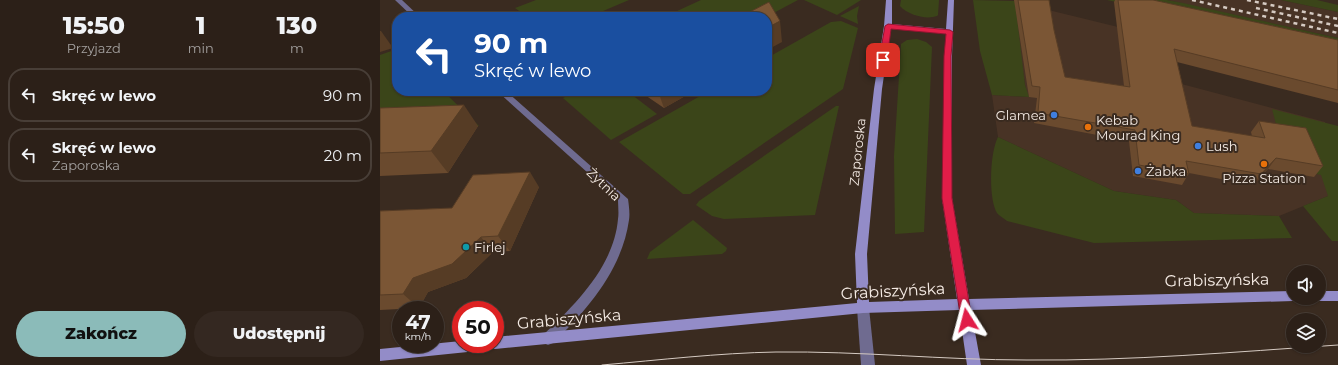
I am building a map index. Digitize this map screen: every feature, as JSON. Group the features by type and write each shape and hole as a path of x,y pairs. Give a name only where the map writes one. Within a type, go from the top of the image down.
{"main road":[{"name":"Zaporoska","path":"863,308 860,271 878,89 888,26 889,0"},
{"path":"951,0 948,56 947,198 974,365"},
{"path":"888,26 950,32"},
{"name":"Grabiszyńska","path":"504,342 863,308 1096,300 1286,296"},
{"path":"1326,296 1338,296"},
{"path":"380,355 452,348"}],"street":[{"path":"398,0 411,12"},
{"name":"Żytnia","path":"507,96 623,199 625,211 616,248 605,272 568,320 548,338"},
{"path":"863,308 868,365"}],"shaded area":[{"path":"1167,0 1281,0 1338,12 1338,38"},
{"path":"1032,6 1163,38 1174,82 1325,122 1328,196 1279,216 1194,213 1176,200 1114,191 998,137 992,95 1028,97 1018,38 1016,10"}],"green space":[{"path":"536,0 629,0 601,12 521,12 515,8"},
{"path":"701,0 798,0 772,14 772,12 675,12"},
{"path":"804,0 861,0 837,15"},
{"path":"901,0 939,0 938,15 933,17 923,17 912,14 900,6"},
{"path":"973,0 1015,1 1025,85 1029,97 992,95 980,51"},
{"path":"1107,0 1167,0 1183,3 1338,38 1338,51"},
{"path":"1281,0 1317,0 1338,5 1338,12"},
{"path":"859,6 857,16 858,24 840,16"},
{"path":"841,21 858,28 843,89 690,194 683,194 619,142 700,96 772,96 772,55 831,22"},
{"path":"917,39 926,42 932,47 924,232 895,234 894,156 901,44 907,40"},
{"path":"392,51 392,96 448,96 479,126 380,130 380,55"},
{"path":"567,96 634,96 657,114 611,140 563,98"},
{"path":"836,106 839,106 815,215 724,219 712,216 696,205 699,201"},
{"path":"1272,109 1338,126 1338,241 1332,241 1303,206 1328,196 1321,175 1312,173 1279,136"},
{"path":"998,137 1114,191 1176,200 1194,213 1279,216 1292,238 1094,243 1007,221 997,213 992,197 991,175 993,153"},
{"path":"693,220 727,248 726,251 722,254 647,259 650,252"}],"building":[{"path":"1018,0 1049,0 1054,30 1065,77 1130,87 1118,0 1153,0 1338,40 1338,90 1174,49 1192,126 1265,138 1259,121 1306,128 1323,166 1276,158 1261,174 1186,161 1189,174 1139,165 1135,130 1038,113 1040,87 1032,86"},
{"path":"769,2 780,21 772,25 772,12 750,12"},
{"path":"464,105 431,151 380,153 380,108"},
{"path":"530,172 498,236 481,237 452,264 413,278 403,294 380,295 380,211 452,208 473,175"}],"tram line":[{"path":"602,365 711,355 776,352 839,353 996,360 1066,360 1183,356 1338,345"}],"railway":[{"path":"1192,0 1338,33"},
{"path":"1247,0 1338,19"},
{"path":"1256,8 1338,26"}],"place":[{"name":"Glamea","path":"1054,115"},
{"name":"Kebab Mourad King","path":"1088,127"},
{"name":"Lush","path":"1198,146"},
{"name":"Pizza Station","path":"1264,164"},
{"name":"Żabka","path":"1138,171"},
{"name":"Firlej","path":"466,247"}],"route":[{"path":"883,60 888,26 950,32 948,56 947,198 967,320"}]}
